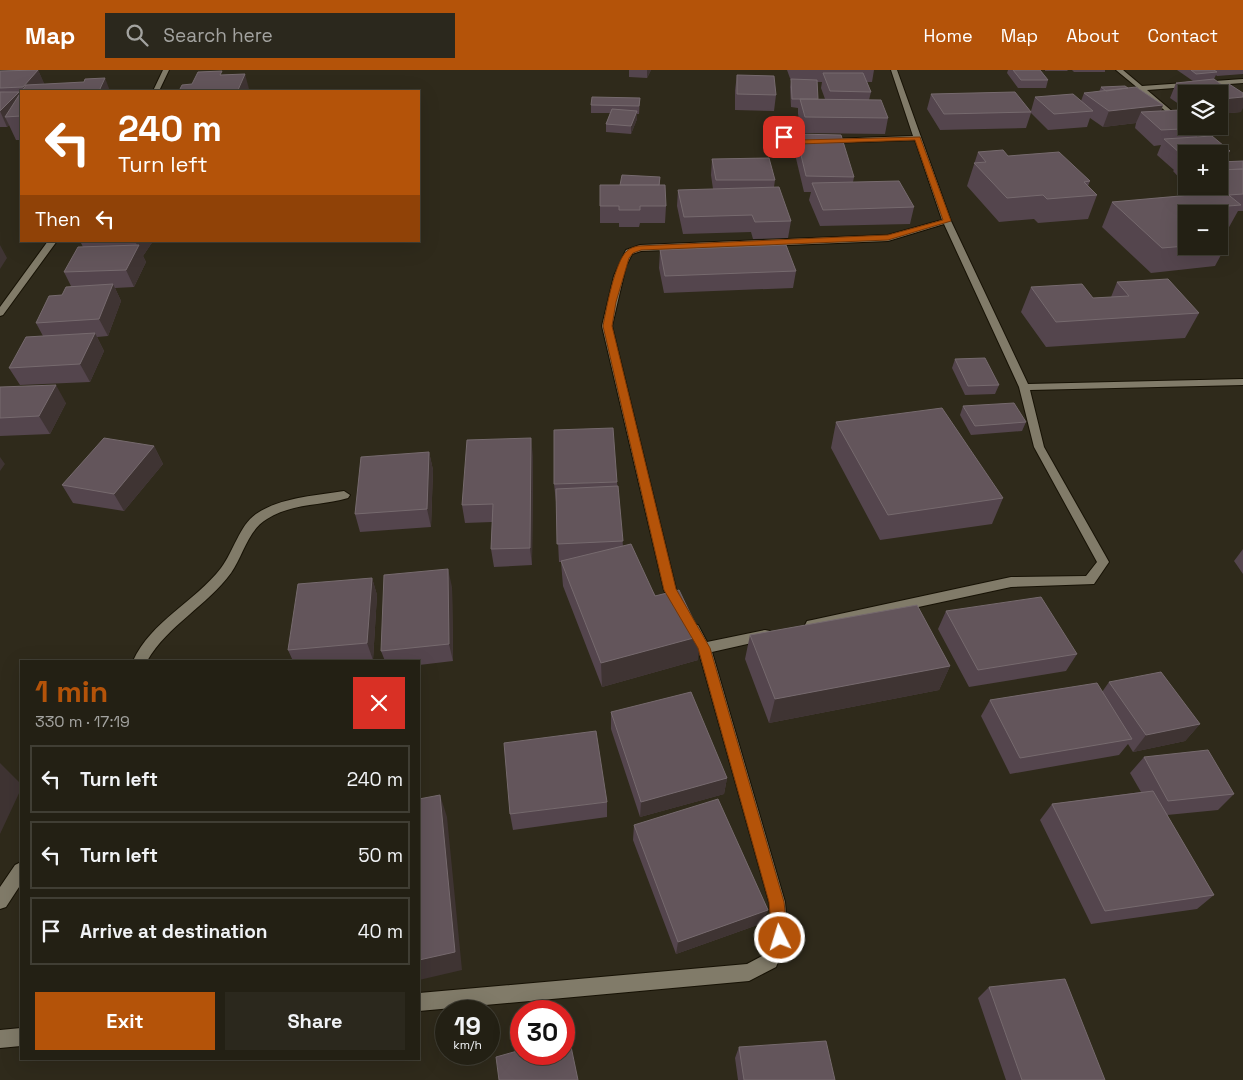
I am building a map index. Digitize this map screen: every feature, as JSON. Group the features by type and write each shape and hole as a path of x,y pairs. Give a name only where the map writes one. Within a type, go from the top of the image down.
{"street":[{"path":"156,90 166,70"},
{"path":"800,627 1012,582 1090,581 1103,562 1039,448 1024,388 947,221 894,70"},
{"path":"1119,70 1178,119"},
{"path":"1141,88 1243,80"},
{"path":"784,137 799,142 917,138"},
{"path":"420,1002 749,972 770,961 780,938 777,902 704,648 670,590 607,326 612,302 625,258 631,251 640,248 888,238 947,221"},
{"path":"1,309 52,242"},
{"path":"1024,388 1243,382"},
{"path":"141,660 162,631 213,588 228,569 258,518 279,506 344,495"},
{"path":"704,648 781,631"},
{"path":"0,901 20,871"},
{"path":"0,1039 20,1037"}],"building":[{"path":"38,70 23,87 0,88 0,71"},
{"path":"1013,70 1040,70 1048,80 1021,80"},
{"path":"1191,70 1214,70 1217,72 1196,74"},
{"path":"222,71 220,75 245,74 238,90 180,90 182,85 192,84 198,72"},
{"path":"823,73 863,73 871,92 830,91"},
{"path":"737,75 774,76 776,95 737,94"},
{"path":"105,78 99,90 23,90 26,85 84,82 85,79"},
{"path":"791,79 817,80 818,99 792,99"},
{"path":"1214,79 1222,85 1179,85 1176,83"},
{"path":"1229,84 1243,93 1243,97 1228,98 1228,85 1222,85"},
{"path":"1125,86 1128,88 1106,91 1101,87"},
{"path":"1136,87 1163,105 1109,111 1084,93"},
{"path":"0,92 19,92 0,111"},
{"path":"1015,92 1031,112 944,114 931,94"},
{"path":"20,94 20,116 5,117"},
{"path":"1073,94 1093,111 1054,114 1035,97"},
{"path":"592,97 640,98 639,106 591,105"},
{"path":"800,99 881,100 888,118 805,117"},
{"path":"612,109 637,111 631,126 606,124"},
{"path":"1178,110 1178,129 1161,130 1141,112"},
{"path":"796,134 841,135 854,177 806,176"},
{"path":"1212,136 1223,145 1178,145 1178,151 1164,139"},
{"path":"1003,150 1008,156 1059,152 1090,181 1084,182 1097,195 1047,199 1043,195 1007,198 974,163 986,162 978,152"},
{"path":"769,158 775,180 716,180 712,159"},
{"path":"1243,161 1243,169 1228,170 1228,162"},
{"path":"1243,169 1243,194 1228,194 1228,170"},
{"path":"622,175 660,177 659,185 620,185"},
{"path":"899,181 914,207 823,210 812,183"},
{"path":"600,185 665,185 666,206 640,206 640,210 619,210 619,206 600,206"},
{"path":"779,187 791,221 755,222 752,215 684,217 678,190"},
{"path":"1228,194 1241,205 1178,205 1178,247 1162,248 1112,202 1191,195"},
{"path":"139,245 126,270 64,272 78,247"},
{"path":"786,245 796,271 665,276 660,250"},
{"path":"1168,279 1199,313 1056,322 1031,287 1082,284 1093,298 1129,296 1117,282"},
{"path":"113,284 99,319 36,323 49,296 62,295 66,287"},
{"path":"95,333 80,364 9,368 26,337"},
{"path":"985,358 999,385 968,386 955,359"},
{"path":"56,385 39,416 0,418 0,387"},
{"path":"1014,403 1026,422 975,426 963,406"},
{"path":"942,408 1003,498 888,515 836,422"},
{"path":"613,428 617,482 554,484 554,430"},
{"path":"104,438 154,446 114,494 62,485"},
{"path":"531,438 530,548 491,549 493,504 462,505 467,440"},
{"path":"429,452 427,509 355,514 361,457"},
{"path":"618,486 623,541 557,544 556,489"},
{"path":"631,544 655,596 679,590 701,636 601,663 561,561"},
{"path":"448,569 449,644 381,651 384,575"},
{"path":"372,578 367,643 288,650 298,584"},
{"path":"1041,597 1077,654 978,670 946,611"},
{"path":"917,605 950,666 775,699 750,635"},
{"path":"1161,672 1200,724 1146,735 1109,682"},
{"path":"1097,683 1132,739 1020,758 990,700"},
{"path":"691,692 727,778 641,802 611,712"},
{"path":"596,731 607,802 510,814 504,743"},
{"path":"1208,750 1234,794 1168,801 1144,757"},
{"path":"1153,791 1214,895 1105,911 1052,804"},
{"path":"440,795 455,952 420,960 420,799"},
{"path":"718,799 768,910 678,942 634,825"},
{"path":"1065,979 1105,1080 1022,1080 989,987"},
{"path":"826,1041 835,1080 744,1080 739,1047"},
{"path":"510,1053 510,1065 575,1065 578,1080 499,1080 497,1065 500,1065 500,1056"}],"route":[{"path":"780,938 777,902 704,648 670,590 607,326 625,258 631,251 640,248 888,238 947,221 917,138 799,142 784,137"}]}
